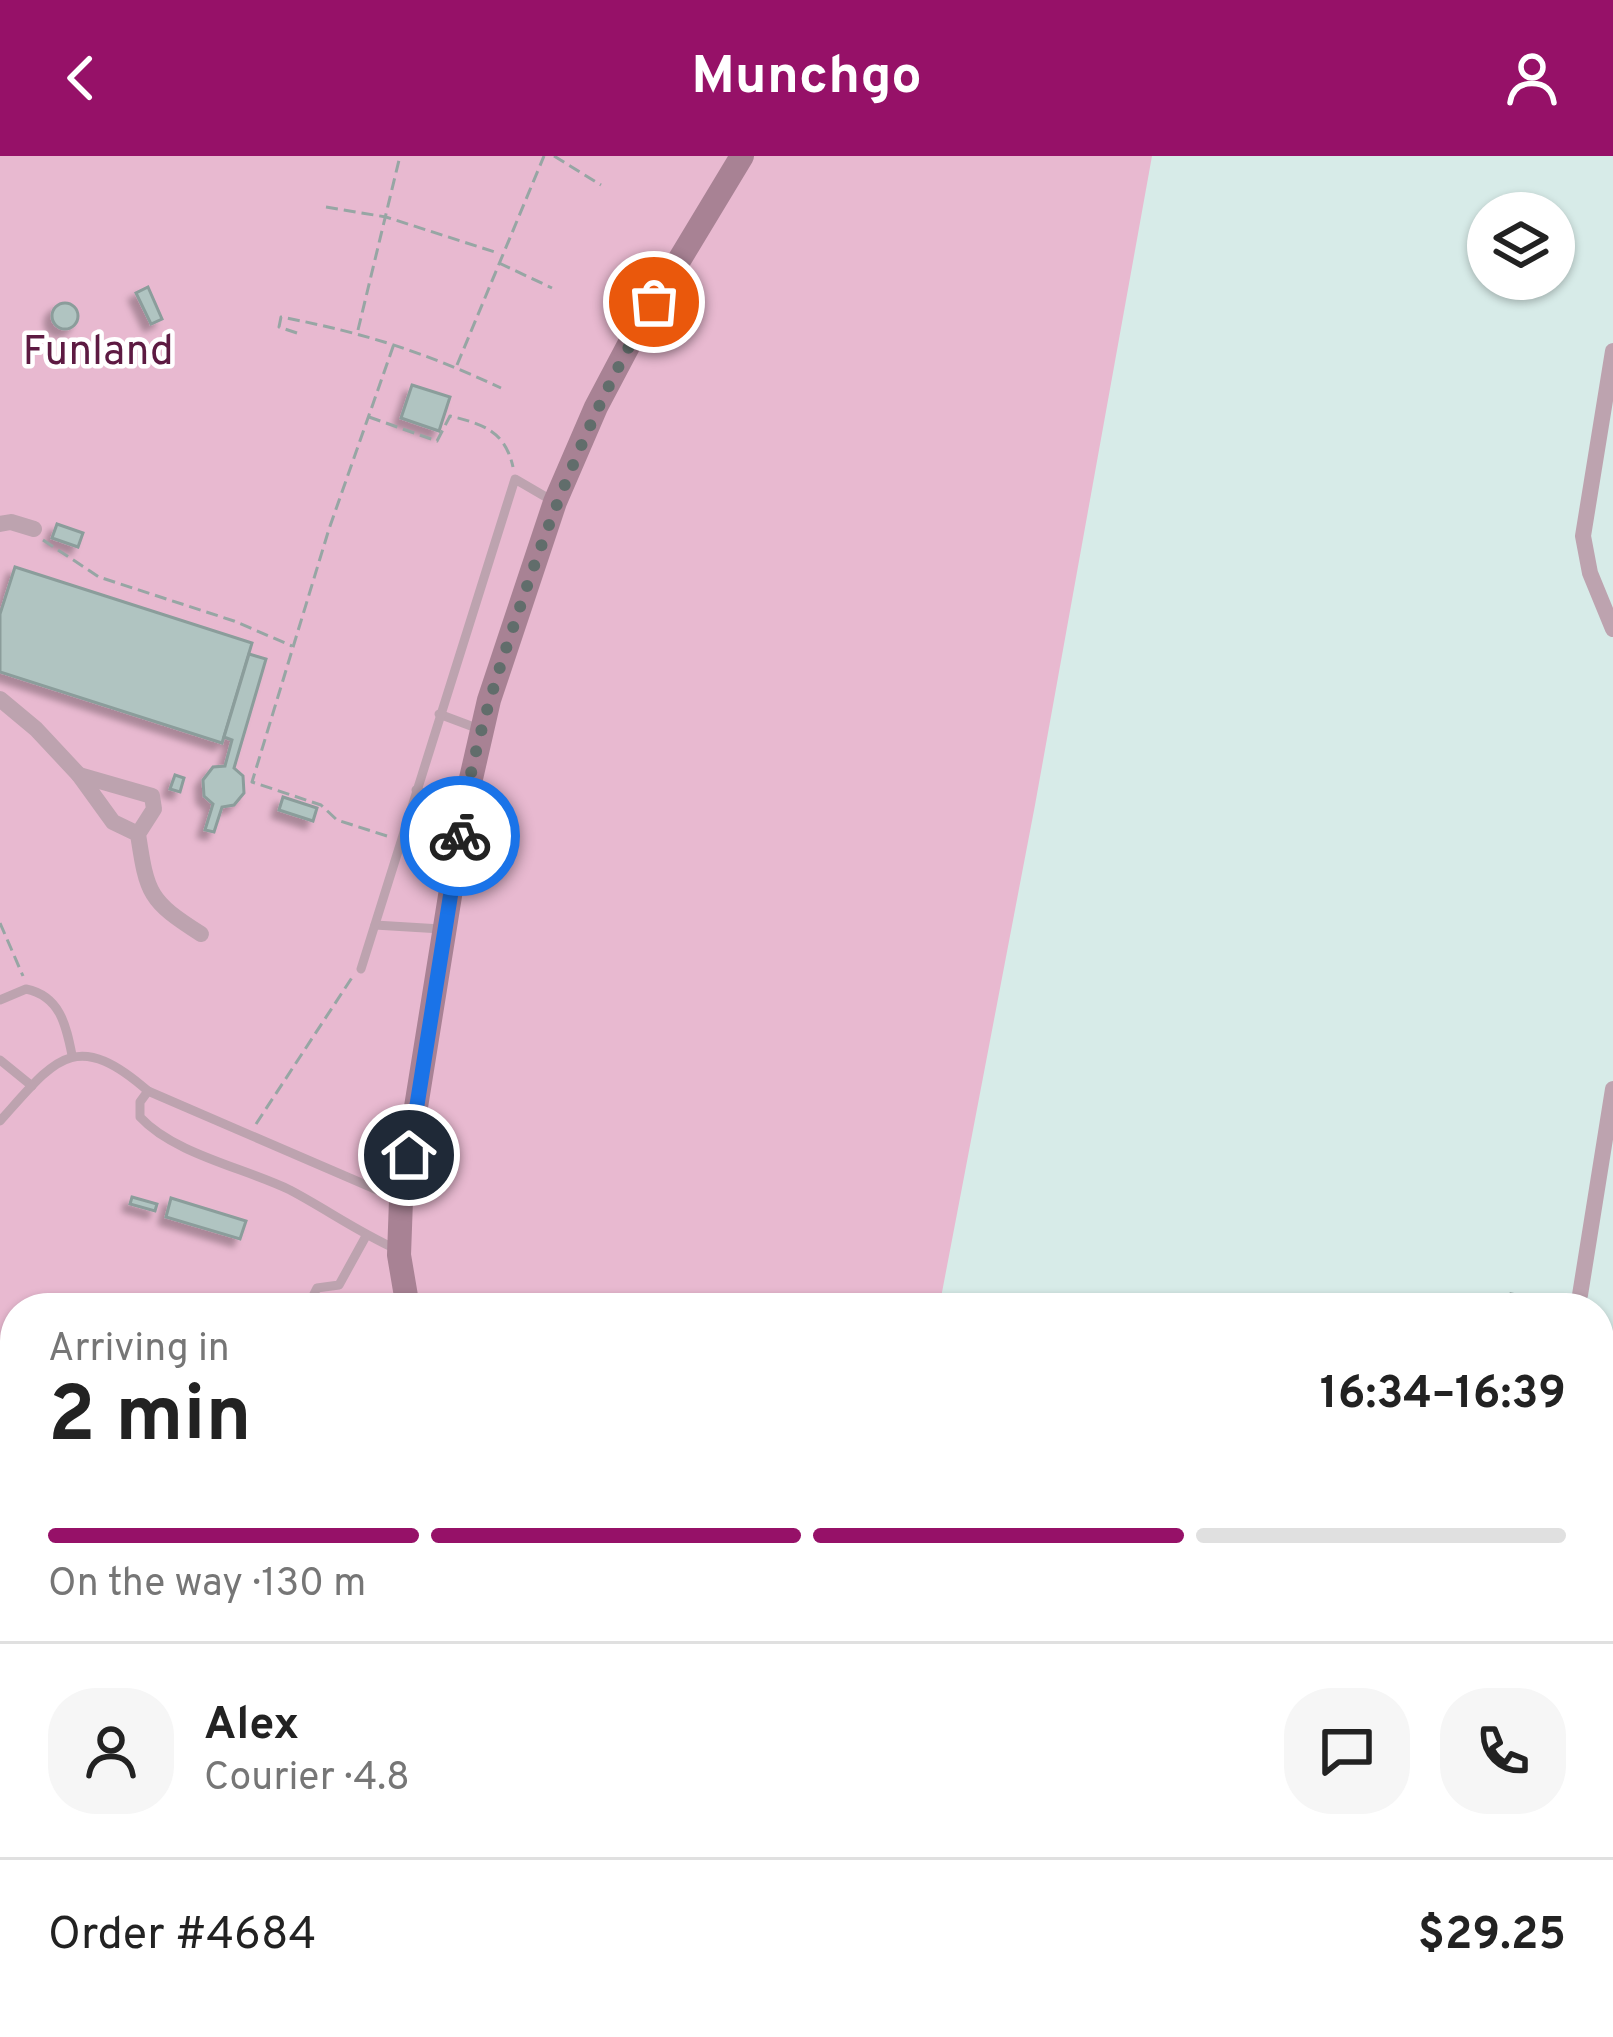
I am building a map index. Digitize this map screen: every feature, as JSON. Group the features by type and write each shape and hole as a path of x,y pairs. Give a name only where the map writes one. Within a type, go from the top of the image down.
{"street":[{"path":"406,1293 399,1250 401,1200 481,730 555,502 596,407 742,156"},
{"path":"1613,351 1583,536 1590,573 1613,629"},
{"path":"0,524 34,529"},
{"path":"0,699 79,775 113,822 138,834"},
{"path":"79,775 152,796 154,809 138,834 148,891 173,917 201,934"},
{"path":"1580,1293 1613,1089"}],"lane":[{"path":"361,969 515,479 555,502"},
{"path":"439,714 481,730"},
{"path":"416,790 464,809"},
{"path":"375,925 447,929"},
{"path":"0,1000 26,988 42,992 59,1011 72,1055"},
{"path":"0,1121 52,1065 72,1055 107,1062 148,1090 401,1200"},
{"path":"0,1060 32,1085"},
{"path":"148,1090 140,1102 140,1118 164,1136 289,1190 399,1250"},
{"path":"314,1293 317,1288 339,1285 366,1236"}],"path":[{"path":"358,331 400,156"},
{"path":"456,367 544,156"},
{"path":"554,156 601,185"},
{"path":"326,207 386,217 502,254"},
{"path":"498,262 552,288"},
{"path":"297,333 279,327 281,317 358,331 501,388"},
{"path":"394,344 252,782 321,805 337,820 400,840"},
{"path":"368,417 436,441 450,416 484,425 507,445 515,479"},
{"path":"34,529 56,552 99,578 234,621 293,646"},
{"path":"0,922 26,988"},
{"path":"249,1135 349,979 361,969"}],"green space":[{"name":"Funland","path":"0,156 1152,156 942,1293 0,1293"}],"building":[{"path":"148,287 162,319 151,324 136,293"},
{"path":"65,303 78,316 65,329 52,316"},
{"path":"412,385 450,397 439,431 401,418"},
{"path":"57,524 83,533 78,547 52,538"},
{"path":"15,567 252,643 222,743 0,672 0,614"},
{"path":"249,654 266,659 234,768 243,776 244,793 234,805 222,807 214,832 205,830 213,804 204,796 203,780 213,767 225,766 232,740 224,737"},
{"path":"175,775 184,778 180,792 170,789"},
{"path":"283,797 317,808 313,821 279,810"},
{"path":"132,1197 157,1204 155,1211 130,1204"},
{"path":"171,1198 246,1221 240,1239 166,1217"}],"way so far":[{"path":"460,836 489,700 555,502 596,407 654,302"}],"route":[{"path":"409,1155 460,836"}]}
